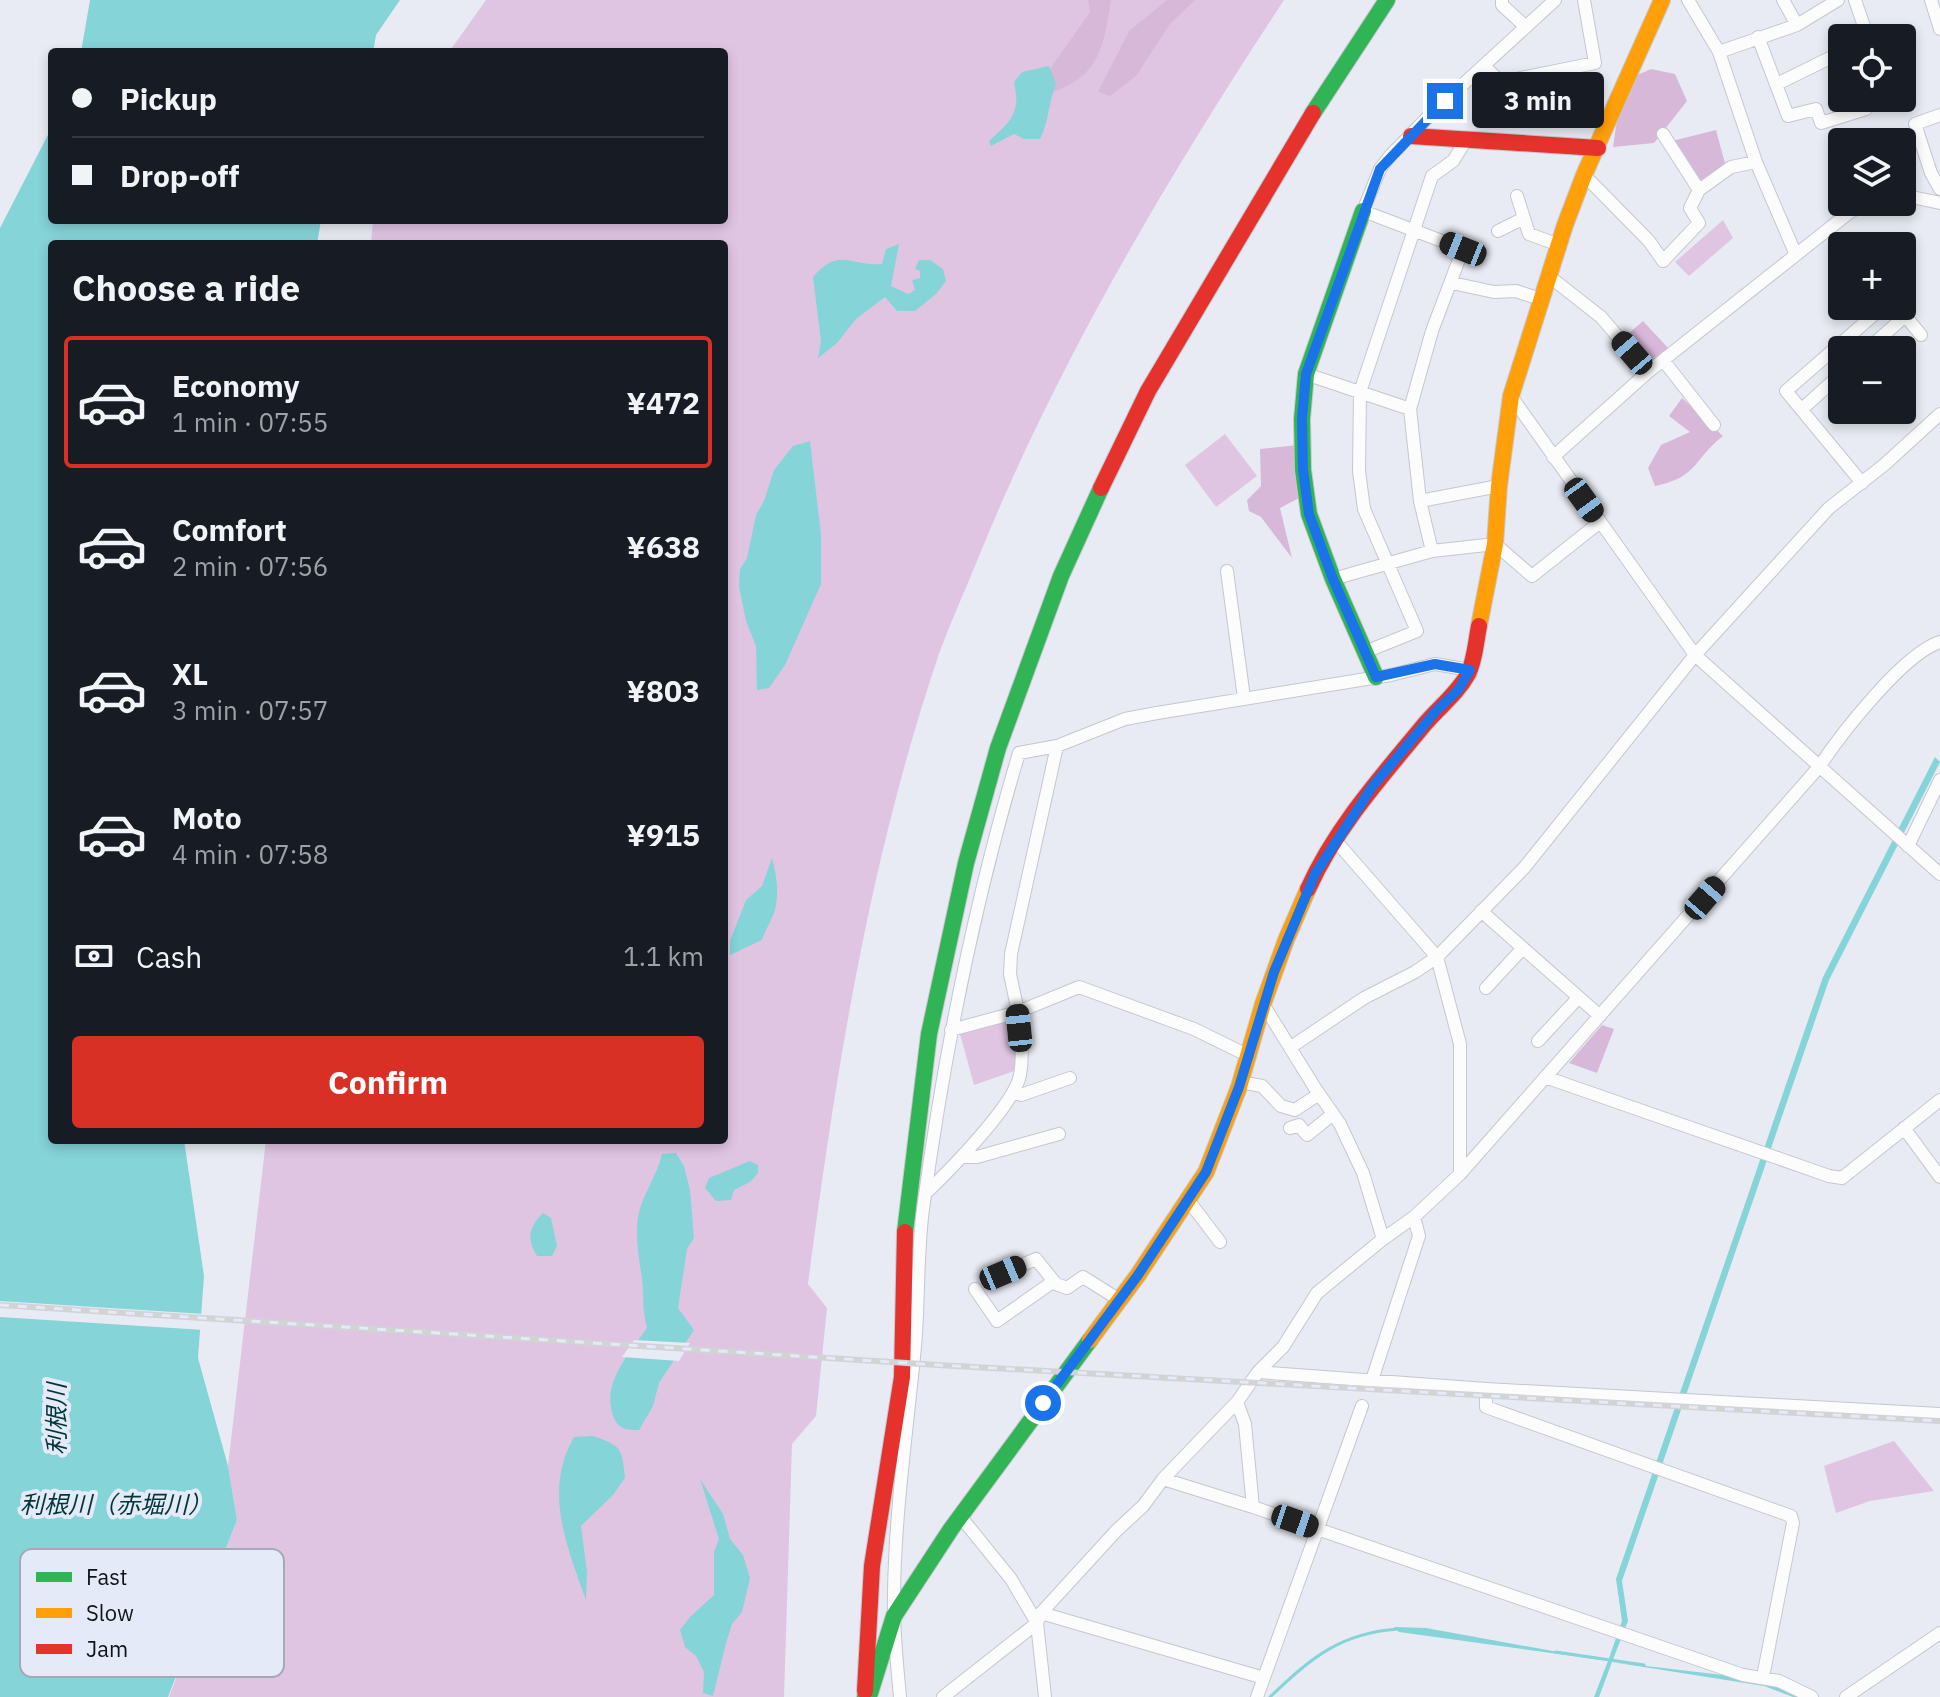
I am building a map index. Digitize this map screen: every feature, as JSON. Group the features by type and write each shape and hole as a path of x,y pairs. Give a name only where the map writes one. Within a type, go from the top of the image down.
{"street":[{"path":"865,1697 872,1566 902,1377 905,1220 920,1093 929,1034 966,863 998,748 1061,576 1148,391 1299,134 1387,0"},
{"path":"1502,0 1502,5 1526,27"},
{"path":"1376,677 1333,579 1309,514 1303,470 1302,419 1306,374 1380,169 1432,113 1555,0"},
{"path":"1484,66 1501,82 1595,63 1584,0"},
{"path":"1688,0 1719,52 1756,162 1796,255"},
{"path":"1783,0 1797,25"},
{"path":"1719,52 1797,25 1838,0"},
{"path":"1855,0 1863,24"},
{"path":"1931,0 1940,29"},
{"path":"865,1697 870,1693 894,1616 960,1516 1138,1275 1206,1172 1299,908 1335,840 1372,787 1435,712 1458,690 1470,670 1495,544 1511,396 1584,175 1660,2"},
{"path":"1758,37 1788,116 1816,109 1821,123 1856,112"},
{"path":"1777,84 1828,59"},
{"path":"1940,115 1915,124 1931,173 1940,189"},
{"path":"1663,134 1699,190"},
{"path":"1411,136 1598,148"},
{"path":"1365,652 1417,631 1364,509 1359,471 1360,392 1432,176 1453,161 1466,140"},
{"path":"1584,175 1649,241 1663,261 1699,223 1690,208 1699,190 1731,167 1756,162"},
{"path":"1517,196 1529,234 1559,245"},
{"path":"1916,198 1940,203"},
{"path":"1363,211 1463,249 1432,331 1410,409 1420,501 1432,551"},
{"path":"1553,457 1648,372 1845,216"},
{"path":"1498,231 1524,218"},
{"path":"1550,277 1601,317 1648,372"},
{"path":"1452,283 1494,292 1516,291 1543,300"},
{"path":"1862,483 1786,391 1868,320"},
{"path":"1879,336 1893,320"},
{"path":"1908,320 1921,335"},
{"path":"1663,360 1714,425"},
{"path":"1306,374 1410,409"},
{"path":"1802,409 1828,386"},
{"path":"1511,396 1695,655 1940,874"},
{"path":"1291,1047 1364,998 1437,957 1524,868 1695,655 1829,508 1940,414"},
{"path":"1420,501 1499,486"},
{"path":"1333,579 1432,551 1495,544 1532,576 1600,522"},
{"path":"1227,571 1244,698"},
{"path":"943,1697 1039,1618 1116,1531 1143,1506 1163,1479 1237,1402 1258,1372 1283,1347 1317,1293 1414,1217 1460,1174 1819,767 1842,733 1902,669 1927,646 1940,642"},
{"path":"900,1697 894,1616 898,1515 915,1343 917,1267 926,1194 951,1030 971,930 991,846 1019,753 1057,746 1125,719 1376,677 1435,664 1470,670"},
{"path":"926,1194 963,1157 1013,1092 1020,1078 1022,1065 1018,1012 1010,974 1011,954 1057,746"},
{"path":"1908,846 1940,780"},
{"path":"1335,840 1437,957 1460,1044 1460,1174"},
{"path":"1481,911 1600,1016"},
{"path":"1486,988 1523,948"},
{"path":"951,1030 1018,1012 1079,987 1194,1029 1249,1056"},
{"path":"1538,1041 1578,998"},
{"path":"1263,1004 1333,1114 1363,1173 1383,1239"},
{"path":"1545,1077 1842,1178 1940,1100"},
{"path":"1013,1092 1021,1095 1070,1078"},
{"path":"1240,1082 1262,1086 1281,1106 1295,1110 1319,1094"},
{"path":"1290,1128 1299,1125 1307,1135 1333,1114"},
{"path":"1904,1128 1940,1177"},
{"path":"963,1157 977,1157 1059,1134"},
{"path":"1188,1200 1220,1242"},
{"path":"1372,1380 1419,1236 1414,1217"},
{"path":"1003,1273 1036,1259 1054,1281 1067,1288 1083,1277 1118,1299"},
{"path":"975,1289 997,1321 1054,1281"},
{"path":"1258,1372 1486,1389 1940,1414"},
{"path":"1486,1389 1486,1407 1791,1516 1793,1523 1763,1677"},
{"path":"1237,1402 1245,1424 1253,1507"},
{"path":"1257,1697 1362,1406"},
{"path":"1163,1479 1743,1675 1793,1686 1812,1697"},
{"path":"960,1516 1039,1618 1045,1697"},
{"path":"1039,1618 1264,1678"},
{"path":"1846,1697 1940,1633"}],"shaded area":[{"path":"486,0 1284,0 1198,135 1078,343 1008,487 940,651 915,728 858,964 808,1284 827,1308 816,1416 792,1444 784,1697 169,1697 177,1677 284,1677 284,1549 226,1549 237,1520 228,1466 266,1144 728,1144 728,240 371,240 373,224 728,224 728,48 452,48"},
{"path":"1088,0 1111,0 1102,45 1090,68 1081,77 1053,92 1047,73 1090,12"},
{"path":"1167,0 1195,0 1170,24 1136,76 1110,96 1098,92 1129,31"},
{"path":"1651,69 1675,74 1687,101 1654,143 1613,147 1618,113 1635,76"},
{"path":"1716,130 1726,167 1699,185 1672,141"},
{"path":"1723,220 1733,238 1689,276 1675,262"},
{"path":"1643,321 1669,349 1655,363 1628,334"},
{"path":"1682,398 1723,436 1680,478 1655,486 1648,468 1661,445 1690,432 1669,416"},
{"path":"1225,434 1257,476 1216,507 1185,465"},
{"path":"1298,445 1301,497 1280,508 1292,558 1261,517 1249,511 1247,500 1261,486 1260,449"},
{"path":"1012,1019 1017,1070 974,1085 960,1034"},
{"path":"1602,1025 1614,1029 1597,1073 1569,1063"},
{"path":"1894,1441 1934,1491 1870,1501 1836,1513 1824,1466"}],"water":[{"path":"90,0 400,0 376,35 374,48 82,48"},
{"path":"1049,66 1056,84 1040,139 1024,139 1014,134 991,146 989,141 1008,122 1015,109 1014,82 1022,72"},
{"name":"利根川（赤堀川）","path":"48,135 48,224 320,224 318,240 48,240 48,1144 185,1144 204,1276 198,1358 228,1466 237,1520 226,1549 20,1549 20,1677 176,1677 168,1697 0,1697 0,228"},
{"path":"899,244 891,286 908,294 915,290 912,280 920,278 920,271 915,269 919,260 930,260 943,269 946,281 915,311 897,311 885,297 856,319 837,343 818,358 821,341 813,277 831,262 839,260 882,264 886,249"},
{"path":"810,441 821,535 821,584 785,665 769,688 757,690 756,646 746,621 739,587 740,569 747,558 756,515 774,470 793,446"},
{"path":"1935,757 1940,762 1829,980 1622,1581 1628,1621 1599,1697 1594,1697 1622,1621 1616,1579 1823,977"},
{"path":"772,858 777,891 772,918 762,940 730,955 730,941 746,900 762,886"},
{"path":"676,1153 684,1166 690,1190 694,1238 687,1249 678,1308 694,1330 659,1383 653,1406 639,1430 627,1429 618,1425 614,1418 611,1393 618,1370 647,1328 638,1248 638,1217 662,1154"},
{"path":"750,1161 758,1165 758,1173 750,1182 734,1190 731,1200 716,1201 705,1188 709,1178"},
{"path":"543,1213 551,1218 557,1246 552,1256 537,1256 531,1244 532,1228"},
{"path":"593,1436 619,1450 625,1478 613,1495 581,1526 587,1572 586,1600 566,1539 559,1498 560,1477 574,1437"},
{"path":"700,1479 723,1514 730,1539 743,1555 750,1578 742,1612 732,1624 726,1643 713,1696 703,1693 704,1672 696,1656 685,1647 680,1630 714,1595 714,1552 719,1539"},
{"path":"1394,1627 1426,1628 1608,1661 1399,1632"},
{"path":"1612,1662 1765,1680 1800,1693 1798,1697 1793,1697 1764,1686"}],"pier":[{"path":"0,1301 205,1314 204,1330 0,1317"},
{"path":"634,1340 690,1343 679,1361 622,1357"}],"waterway":[{"path":"1270,1697 1313,1659 1343,1642 1378,1631 1398,1629"},
{"path":"1556,1652 1644,1665"}],"railway":[{"path":"0,1305 938,1365 1940,1421"}],"traffic: fast":[{"path":"1313,113 1387,0"},
{"path":"1363,211 1306,374 1302,419 1303,470 1309,514 1333,579 1376,677"},
{"path":"905,1232 929,1034 966,863 998,748 1061,576 1101,488"},
{"path":"865,1697 870,1693 894,1616 951,1529 1090,1340"}],"traffic: slow":[{"path":"1479,626 1495,544 1511,396 1584,175 1662,0"},
{"path":"1090,1340 1138,1275 1206,1172 1239,1087 1263,1004 1286,940 1308,889"}],"traffic: jam":[{"path":"1101,488 1148,391 1313,113"},
{"path":"1411,136 1598,148"},
{"path":"1308,889 1332,844 1361,803 1464,681 1472,663 1479,626"},
{"path":"865,1691 872,1566 902,1377 905,1232"}],"route":[{"path":"1043,1403 1138,1275 1206,1172 1239,1087 1274,972 1315,874 1372,787 1435,712 1458,690 1470,670 1435,664 1376,677 1333,579 1309,514 1303,470 1302,419 1306,374 1363,211 1380,169 1445,101"}],"water label":[{"name":"利根川","path":"56,1419"}]}
